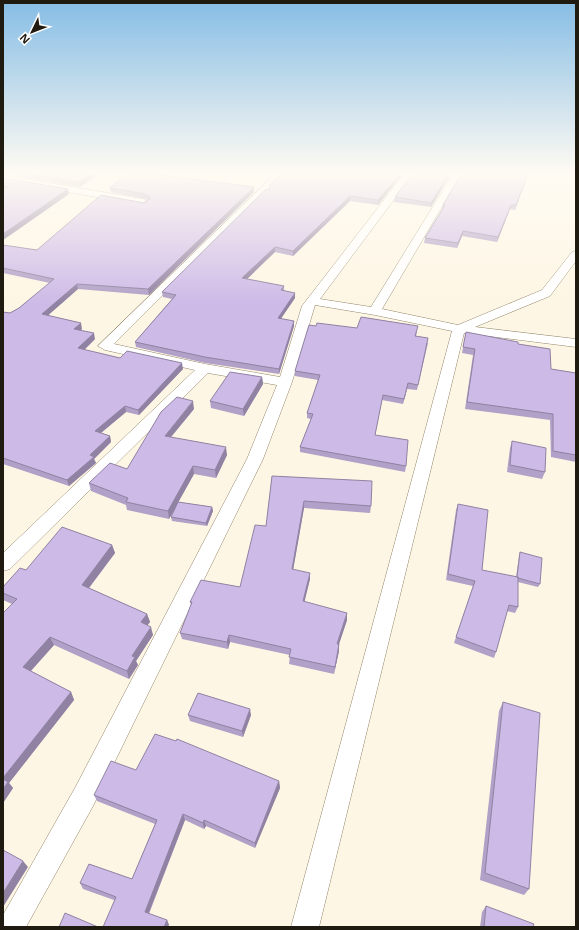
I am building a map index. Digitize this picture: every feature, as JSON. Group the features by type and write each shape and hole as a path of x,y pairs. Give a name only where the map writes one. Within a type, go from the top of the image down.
{"street":[{"path":"236,217 104,346 205,368 285,382"},
{"path":"11,927 84,796 251,466 285,382 308,306 376,217"},
{"path":"375,311 431,217"},
{"path":"459,329 546,293 576,254"},
{"path":"312,301 375,311 459,329 576,343"},
{"path":"305,927 459,329"},
{"path":"3,564 205,368"}],"building":[{"path":"3,217 27,217 3,234"},
{"path":"75,217 222,217 148,289 77,284 42,314 81,323 74,329 94,333 78,348 120,358 127,351 182,363 138,410 125,406 95,431 110,436 90,455 94,457 67,480 3,458 3,312 10,313 19,308 54,279 3,268 3,245 37,250"},
{"path":"237,217 328,217 293,251 275,247 242,278 284,286 281,290 295,293 278,318 294,321 279,369 205,357 135,342 176,295 162,292"},
{"path":"437,217 506,217 498,237 463,231 458,243 425,238"},
{"path":"361,317 418,326 415,336 428,338 418,385 408,383 404,399 383,395 375,435 408,440 406,466 300,447 313,414 307,413 320,375 295,371 309,325 316,326 317,323 357,328"},
{"path":"466,332 518,342 518,344 550,349 551,369 576,373 576,455 553,451 553,414 467,402 475,349 463,347"},
{"path":"230,372 262,377 243,409 210,401"},
{"path":"177,397 193,401 165,436 226,447 215,470 193,466 168,511 126,502 128,498 89,483 110,463 127,469 161,412"},
{"path":"512,441 546,448 545,472 510,465"},
{"path":"272,476 372,481 371,506 304,501 292,569 310,573 303,601 347,613 337,644 339,644 335,667 289,657 291,649 229,635 227,642 180,633 192,602 190,602 201,580 240,587 255,525 266,526"},
{"path":"178,502 212,507 206,523 171,517"},
{"path":"458,504 488,510 482,570 518,577 518,607 509,605 496,652 456,637 475,581 448,574"},
{"path":"62,527 112,545 82,585 147,614 141,622 151,627 132,656 135,657 127,671 50,637 23,667 71,692 3,778 3,613 17,599 3,593 3,587 20,568 26,570"},
{"path":"520,552 542,558 540,584 517,577"},
{"path":"198,693 250,709 242,731 188,715"},
{"path":"503,702 540,713 529,889 485,873"},
{"path":"155,734 176,741 177,739 279,781 255,843 204,820 203,823 183,814 145,912 167,920 164,927 103,927 116,897 80,883 89,864 132,879 157,820 94,795 111,761 136,770"},
{"path":"3,779 8,782 3,789"},
{"path":"3,850 23,861 3,893"},
{"path":"486,906 534,924 533,927 484,927"},
{"path":"65,913 98,927 59,927"}]}
